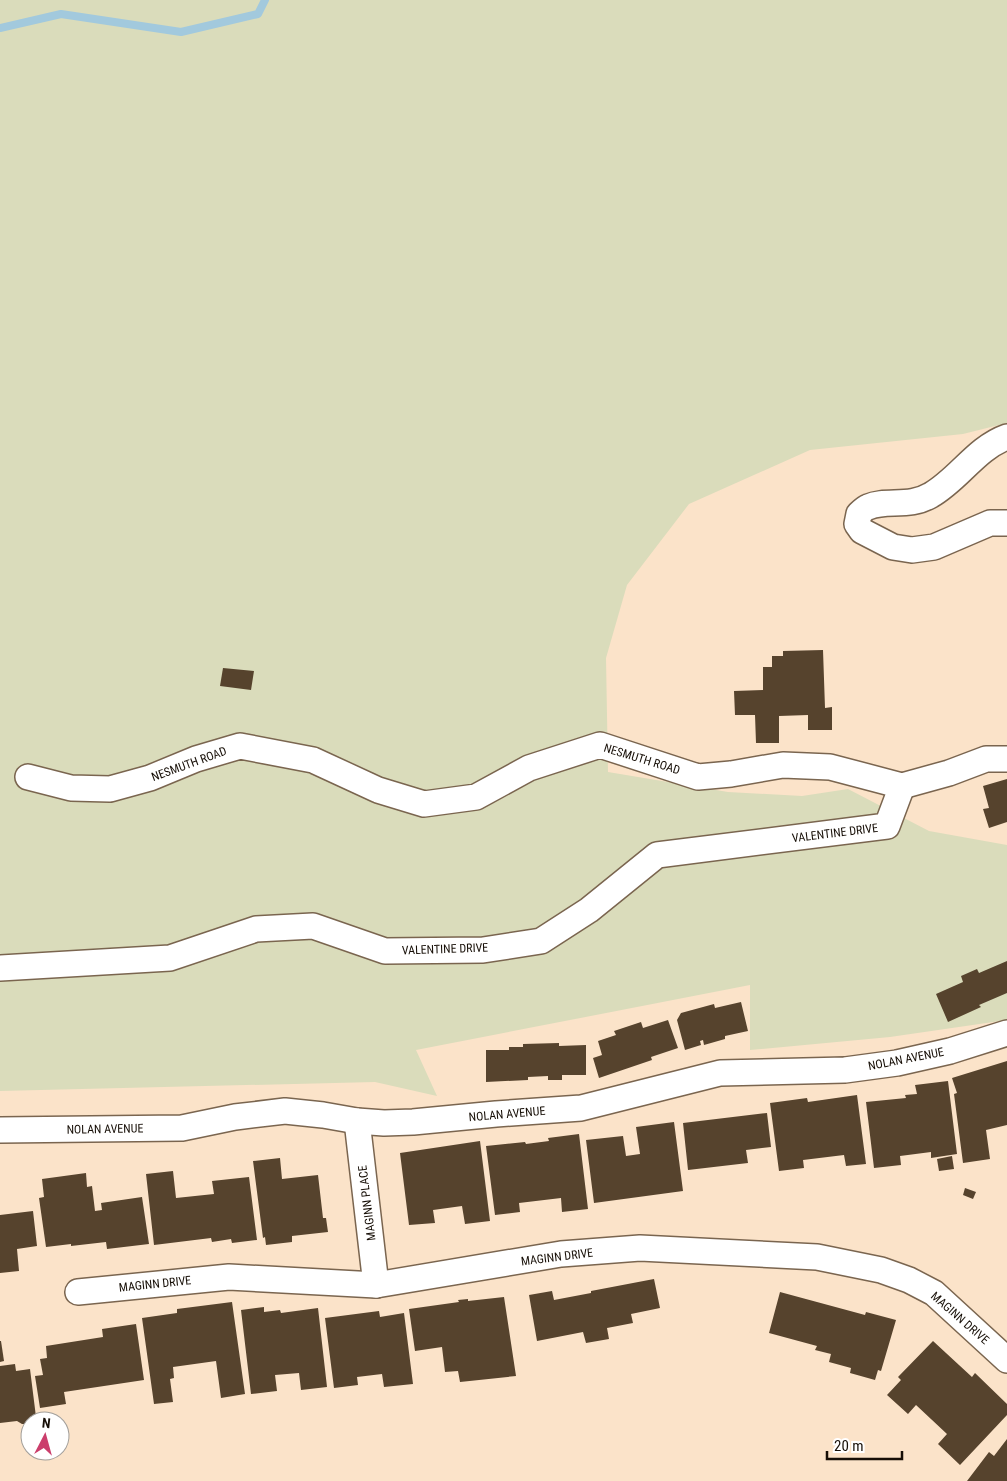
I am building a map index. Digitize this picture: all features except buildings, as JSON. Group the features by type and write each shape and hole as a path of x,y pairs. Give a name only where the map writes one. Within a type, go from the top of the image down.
{"street":[{"path":"1007,437 980,452 930,496 906,504 867,507 859,514 857,524 862,531 893,547 912,550 934,547 990,523 1007,523"},
{"name":"NESMUTH ROAD","path":"28,777 71,788 110,789 150,778 196,759 240,746 313,760 378,790 424,804 476,797 529,768 600,745 698,776 731,774 783,764 830,767 902,786"},
{"path":"902,786 949,773 986,759 1007,759"},
{"name":"VALENTINE DRIVE","path":"0,968 170,958 256,929 313,926 385,951 483,950 541,941 589,910 657,855 886,826 902,786"},
{"name":"NOLAN AVENUE","path":"0,1130 182,1128 235,1117 286,1110 323,1114 357,1121 413,1122 581,1108 720,1073 845,1070 897,1063 950,1051 1007,1032"},
{"name":"MAGINN PLACE","path":"357,1121 376,1285"},
{"name":"MAGINN DRIVE","path":"78,1292 229,1277 376,1285 562,1254 640,1248 817,1258 882,1270 909,1280 934,1293 1007,1360"}],"green space":[{"path":"0,0 1007,0 1007,423 963,434 810,450 689,504 627,585 606,658 608,772 728,792 802,796 848,789 929,831 1007,845 1007,1020 890,1037 750,1050 750,985 416,1050 437,1096 375,1082 0,1091"}],"waterway":[{"path":"0,28 61,14 181,32 258,14 265,0"}]}
